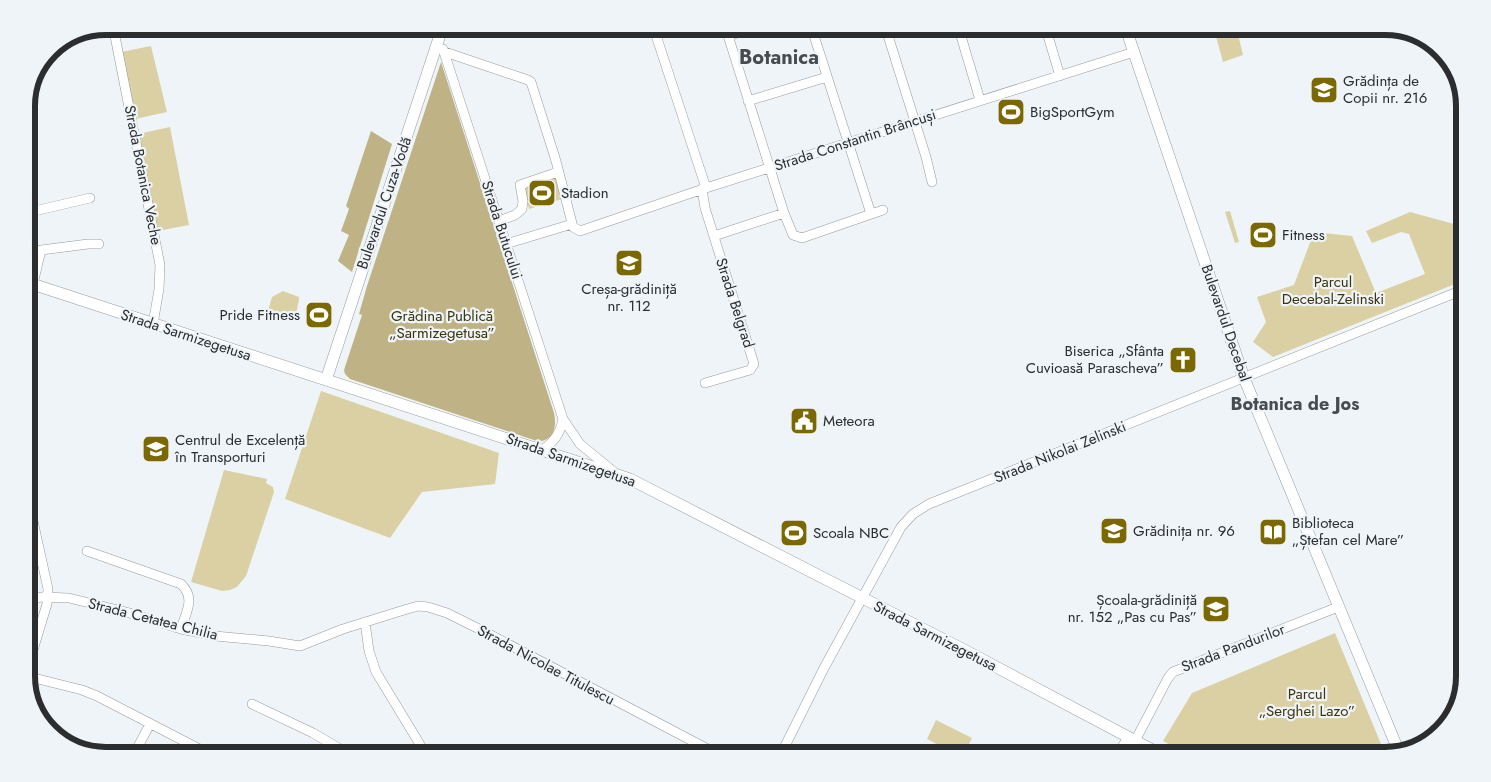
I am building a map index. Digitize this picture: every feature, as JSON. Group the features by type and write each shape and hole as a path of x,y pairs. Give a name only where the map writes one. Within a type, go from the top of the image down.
{"main road":[{"name":"Bulevardul Cuza-Vodă","path":"326,380 441,49 442,35"},
{"name":"Bulevardul Decebal","path":"1128,35 1244,378 1396,746"},
{"name":"Strada Sarmizegetusa","path":"35,285 638,482 1147,747"}],"street":[{"name":"Strada Botanica Veche","path":"115,35 160,264 159,289 153,324"},
{"name":"Strada Belgrad","path":"656,35 704,188 705,208 754,366 750,370 705,383"},
{"path":"731,35 728,36 790,230 797,238 802,238 883,210"},
{"path":"814,35 871,214"},
{"path":"888,35 932,182"},
{"path":"961,35 980,100"},
{"path":"1048,35 1060,76"},
{"path":"441,49 531,82 575,227"},
{"name":"Strada Butucului","path":"441,49 563,419 580,444 618,475"},
{"name":"Strada Constantin Brâncuși","path":"506,244 575,227 583,230 704,188 1134,52"},
{"path":"748,101 827,77"},
{"path":"499,221 515,215 522,209 523,201 520,185 558,172"},
{"path":"35,211 90,198"},
{"path":"714,236 784,213"},
{"path":"35,251 98,244"},
{"path":"35,266 41,250"},
{"name":"Strada Nikolai Zelinski","path":"784,747 824,668 901,527 913,514 924,507 1456,293"},
{"path":"542,450 557,437 563,419"},
{"path":"35,528 47,580 48,597 35,643"},
{"path":"87,551 181,584 188,594 189,600 181,629"},
{"name":"Strada Cetatea Chilia","path":"35,598 69,598 126,612 181,629 215,636 300,646 365,622"},
{"name":"Strada Nicolae Titulescu","path":"365,622 413,607 424,606 436,609 490,634 705,747"},
{"name":"Strada Pandurilor","path":"1124,747 1173,672 1338,607"},
{"path":"365,622 369,651 376,672 422,747"},
{"path":"35,677 97,696 195,747"},
{"path":"252,704 313,733 336,747"},
{"path":"138,747 150,724"}],"green space":[{"path":"1216,35 1238,35 1243,55 1223,62"},
{"path":"151,46 167,112 135,119 121,52"},
{"name":"Grădina Publică „Sarmizegetusa”","path":"441,62 554,413 555,423 553,432 551,436 543,441 537,441 350,379 345,374 344,370 362,315 359,314 367,286"},
{"path":"170,127 189,225 158,231 138,134"},
{"path":"371,131 392,144 352,272 338,261 349,235 341,231 349,209 346,206"},
{"name":"Stadion","path":"556,176 562,199 529,209 523,186"},
{"path":"1230,211 1239,242 1235,243 1225,212"},
{"name":"Parcul Decebal-Zelinski","path":"1410,212 1456,225 1456,284 1273,357 1253,342 1266,322 1257,297 1294,285 1314,232 1352,236 1376,293 1425,274 1409,234 1401,232 1372,243 1366,231"},
{"path":"283,291 299,297 295,318 288,321 267,314 272,297"},
{"path":"321,391 499,453 495,484 422,492 390,538 285,499"},
{"path":"224,470 267,479 266,483 273,487 274,492 246,576 237,587 222,591 191,582"},
{"name":"Parcul „Serghei Lazo”","path":"1335,633 1382,747 1174,747 1163,741 1192,693"},
{"path":"936,720 972,738 968,747 942,747 927,739"}],"place":[{"name":"Grădința de Copii nr. 216","path":"1324,90"},
{"name":"BigSportGym","path":"1011,112"},
{"name":"Stadion","path":"542,193"},
{"name":"Fitness","path":"1263,235"},
{"name":"Creșa-grădiniță nr. 112","path":"629,263"},
{"name":"Pride Fitness","path":"319,315"},
{"name":"Biserica „Sfânta Cuvioasă Parascheva”","path":"1183,360"},
{"name":"Meteora","path":"804,421"},
{"name":"Centrul de Excelență în Transporturi","path":"156,449"},
{"name":"Grădinița nr. 96","path":"1114,531"},
{"name":"Biblioteca „Ștefan cel Mare”","path":"1273,532"},
{"name":"Scoala NBC","path":"794,533"},
{"name":"Școala-grădiniță nr. 152 „Pas cu Pas”","path":"1216,609"}],"district":[{"name":"Botanica","path":"779,57"},
{"name":"Botanica de Jos","path":"1295,404"}]}
